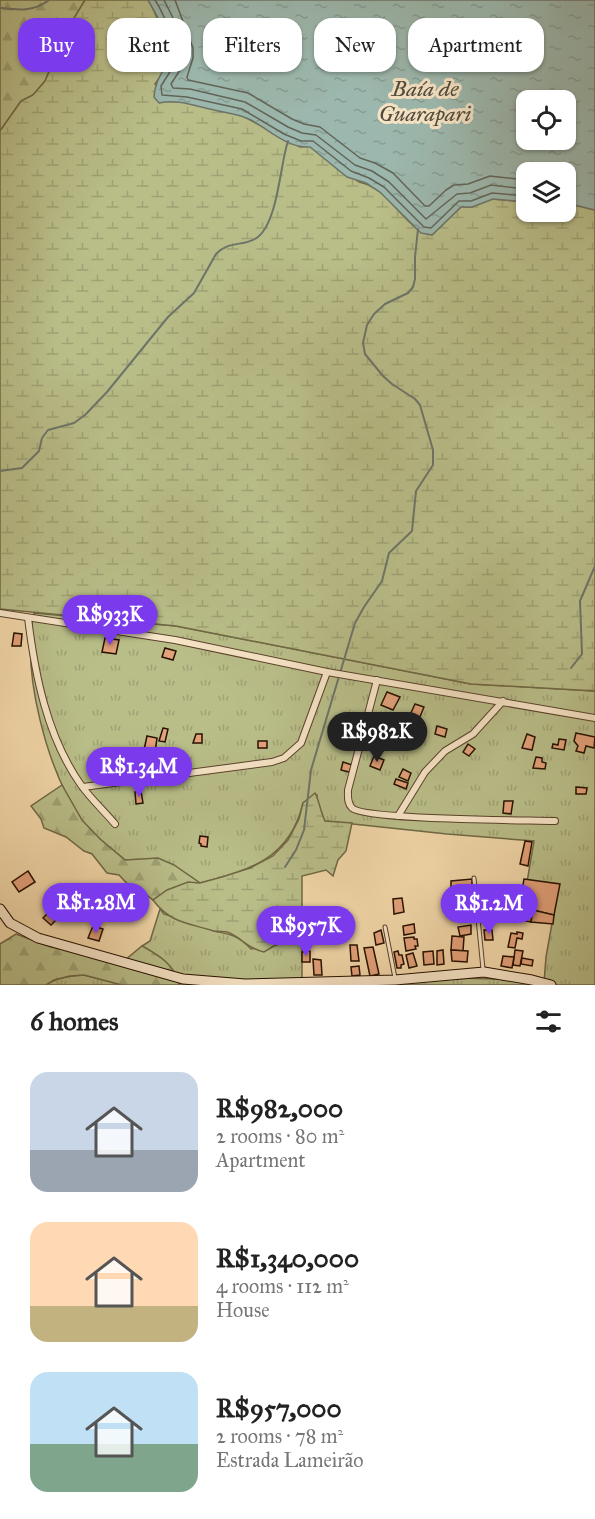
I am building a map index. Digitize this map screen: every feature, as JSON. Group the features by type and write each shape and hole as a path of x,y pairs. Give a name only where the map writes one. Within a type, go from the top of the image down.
{"street":[{"path":"0,613 175,640 327,672 595,718"},
{"path":"28,618 33,659 57,743 83,787 115,824"},
{"path":"83,787 272,762 284,758 301,743 327,672"},
{"path":"377,680 348,790 348,802 354,810 398,816 555,821"},
{"path":"398,816 432,765 445,751 473,734 503,701"},
{"path":"0,909 10,923 38,938 192,982 245,984 395,980 484,972 551,985"}],"lane":[{"path":"474,878 484,972"},
{"path":"385,927 395,980"}],"green space":[{"path":"0,0 85,0 74,18 18,18 18,72 49,72 45,81 33,95 21,101 0,131"},
{"path":"85,0 148,0 157,18 107,18 107,72 163,72 155,84 168,101 187,102 241,115 300,147 310,146 359,182 380,192 412,225 432,235 461,207 472,207 492,199 516,201 516,222 576,222 576,205 595,210 595,691 471,684 176,626 0,609 0,131 21,101 33,95 45,81 49,72 95,72 95,18 74,18"},
{"path":"34,613 176,626 471,684 595,691 595,985 383,985 463,978 544,983 556,901 525,894 534,841 325,821 318,807 317,795 303,803 297,822 278,849 251,867 235,873 200,883 165,863 137,859 125,860 85,825 57,774 34,691 31,637"},
{"path":"62,785 82,820 125,860 158,858 174,865 200,883 175,887 153,900 144,893 139,896 119,875 107,873 92,854 84,851 66,837 44,828 41,819 31,806"},
{"path":"315,793 325,821 352,823 346,851 338,860 333,876 326,870 302,876 302,929 264,952 227,932 214,931 173,918 159,908 153,900 167,890 188,882 200,883 222,877 250,868 273,856 288,840 299,819 303,803"},
{"path":"160,909 164,914 234,936 251,949 277,945 302,929 302,985 179,985 170,967 160,957 142,946 150,941"},
{"path":"16,934 51,947 125,960 142,946 170,966 179,985 122,985 84,975 54,980 46,985 0,985 0,944"},
{"path":"84,975 122,985 46,985 69,976"}],"water":[{"name":"Baía de Guarapari","path":"148,0 595,0 595,210 576,205 576,162 516,162 516,201 493,199 472,207 461,207 432,235 421,233 380,192 366,183 347,177 310,147 286,142 241,116 184,103 159,103 154,97 162,72 191,72 191,18 157,18"}],"building":[{"path":"14,633 22,634 21,646 12,646"},
{"path":"105,638 119,640 116,654 102,652"},
{"path":"165,648 176,651 173,660 162,657"},
{"path":"387,692 400,697 393,710 381,705"},
{"path":"415,704 424,707 419,719 410,715"},
{"path":"437,726 447,729 445,737 435,734"},
{"path":"163,728 168,729 165,742 159,741"},
{"path":"576,733 595,737 594,748 586,746 584,753 576,751 578,746 574,741"},
{"path":"196,734 202,734 202,743 193,743"},
{"path":"527,734 535,737 532,750 522,748"},
{"path":"147,736 157,738 155,752 144,750"},
{"path":"559,739 566,740 564,750 552,748 553,744 558,745"},
{"path":"258,741 267,741 267,748 258,748"},
{"path":"468,744 475,749 469,756 463,752"},
{"path":"176,755 181,755 184,765 176,765"},
{"path":"374,756 384,760 380,770 370,766"},
{"path":"536,757 542,758 542,762 546,763 545,769 533,768"},
{"path":"343,762 352,765 349,772 341,770"},
{"path":"403,769 411,773 408,781 399,777"},
{"path":"396,779 408,783 406,789 394,784"},
{"path":"576,787 587,788 586,794 576,794"},
{"path":"141,791 143,803 136,804 135,792"},
{"path":"504,801 513,801 511,814 503,813"},
{"path":"200,836 208,837 207,847 199,843"},
{"path":"525,841 532,842 528,866 520,864"},
{"path":"28,871 35,882 19,892 12,882"},
{"path":"472,879 472,888 451,889 451,881"},
{"path":"524,879 560,884 554,915 519,907"},
{"path":"402,898 404,912 394,914 393,899"},
{"path":"521,908 533,910 531,922 519,920"},
{"path":"51,910 59,917 51,925 43,918"},
{"path":"533,910 554,915 553,924 531,922"},
{"path":"414,924 415,933 404,935 403,926"},
{"path":"471,925 471,934 460,936 458,927"},
{"path":"93,926 103,929 99,941 88,938"},
{"path":"381,930 384,943 376,945 374,933"},
{"path":"484,930 492,930 493,940 485,940"},
{"path":"517,932 523,933 522,939 517,938 515,948 508,947 511,933 517,934"},
{"path":"452,936 464,937 463,951 451,950"},
{"path":"404,938 417,939 418,946 415,946 416,949 406,951"},
{"path":"350,945 357,945 359,961 351,961"},
{"path":"373,947 379,974 370,976 364,948"},
{"path":"443,950 444,964 437,965 437,951"},
{"path":"451,950 468,951 467,962 452,961"},
{"path":"515,950 523,951 520,966 513,965"},
{"path":"310,951 310,962 302,962 302,952"},
{"path":"398,951 399,955 402,955 404,964 401,968 397,968 394,952"},
{"path":"433,951 434,964 424,965 423,952"},
{"path":"413,953 417,966 409,968 406,955"},
{"path":"503,956 514,957 512,968 501,966"},
{"path":"522,958 533,960 532,966 521,964"},
{"path":"313,959 321,960 322,975 314,975"},
{"path":"359,966 360,975 352,976 351,967"}],"waterway":[{"path":"0,8 19,10 32,8 49,0"},
{"path":"0,471 22,468 39,451 42,438 48,430 74,423 85,415 107,392 168,317 194,293 216,254 226,247 253,240 265,229 278,192 288,141"},
{"path":"285,867 296,850 304,830 311,770 355,623 382,581 389,553 412,531 416,491 433,465 433,450 420,405 383,376 365,354 363,343 367,325 374,314 385,304 408,293 413,287 418,229"},
{"path":"571,668 582,654 580,601 595,566"}]}
